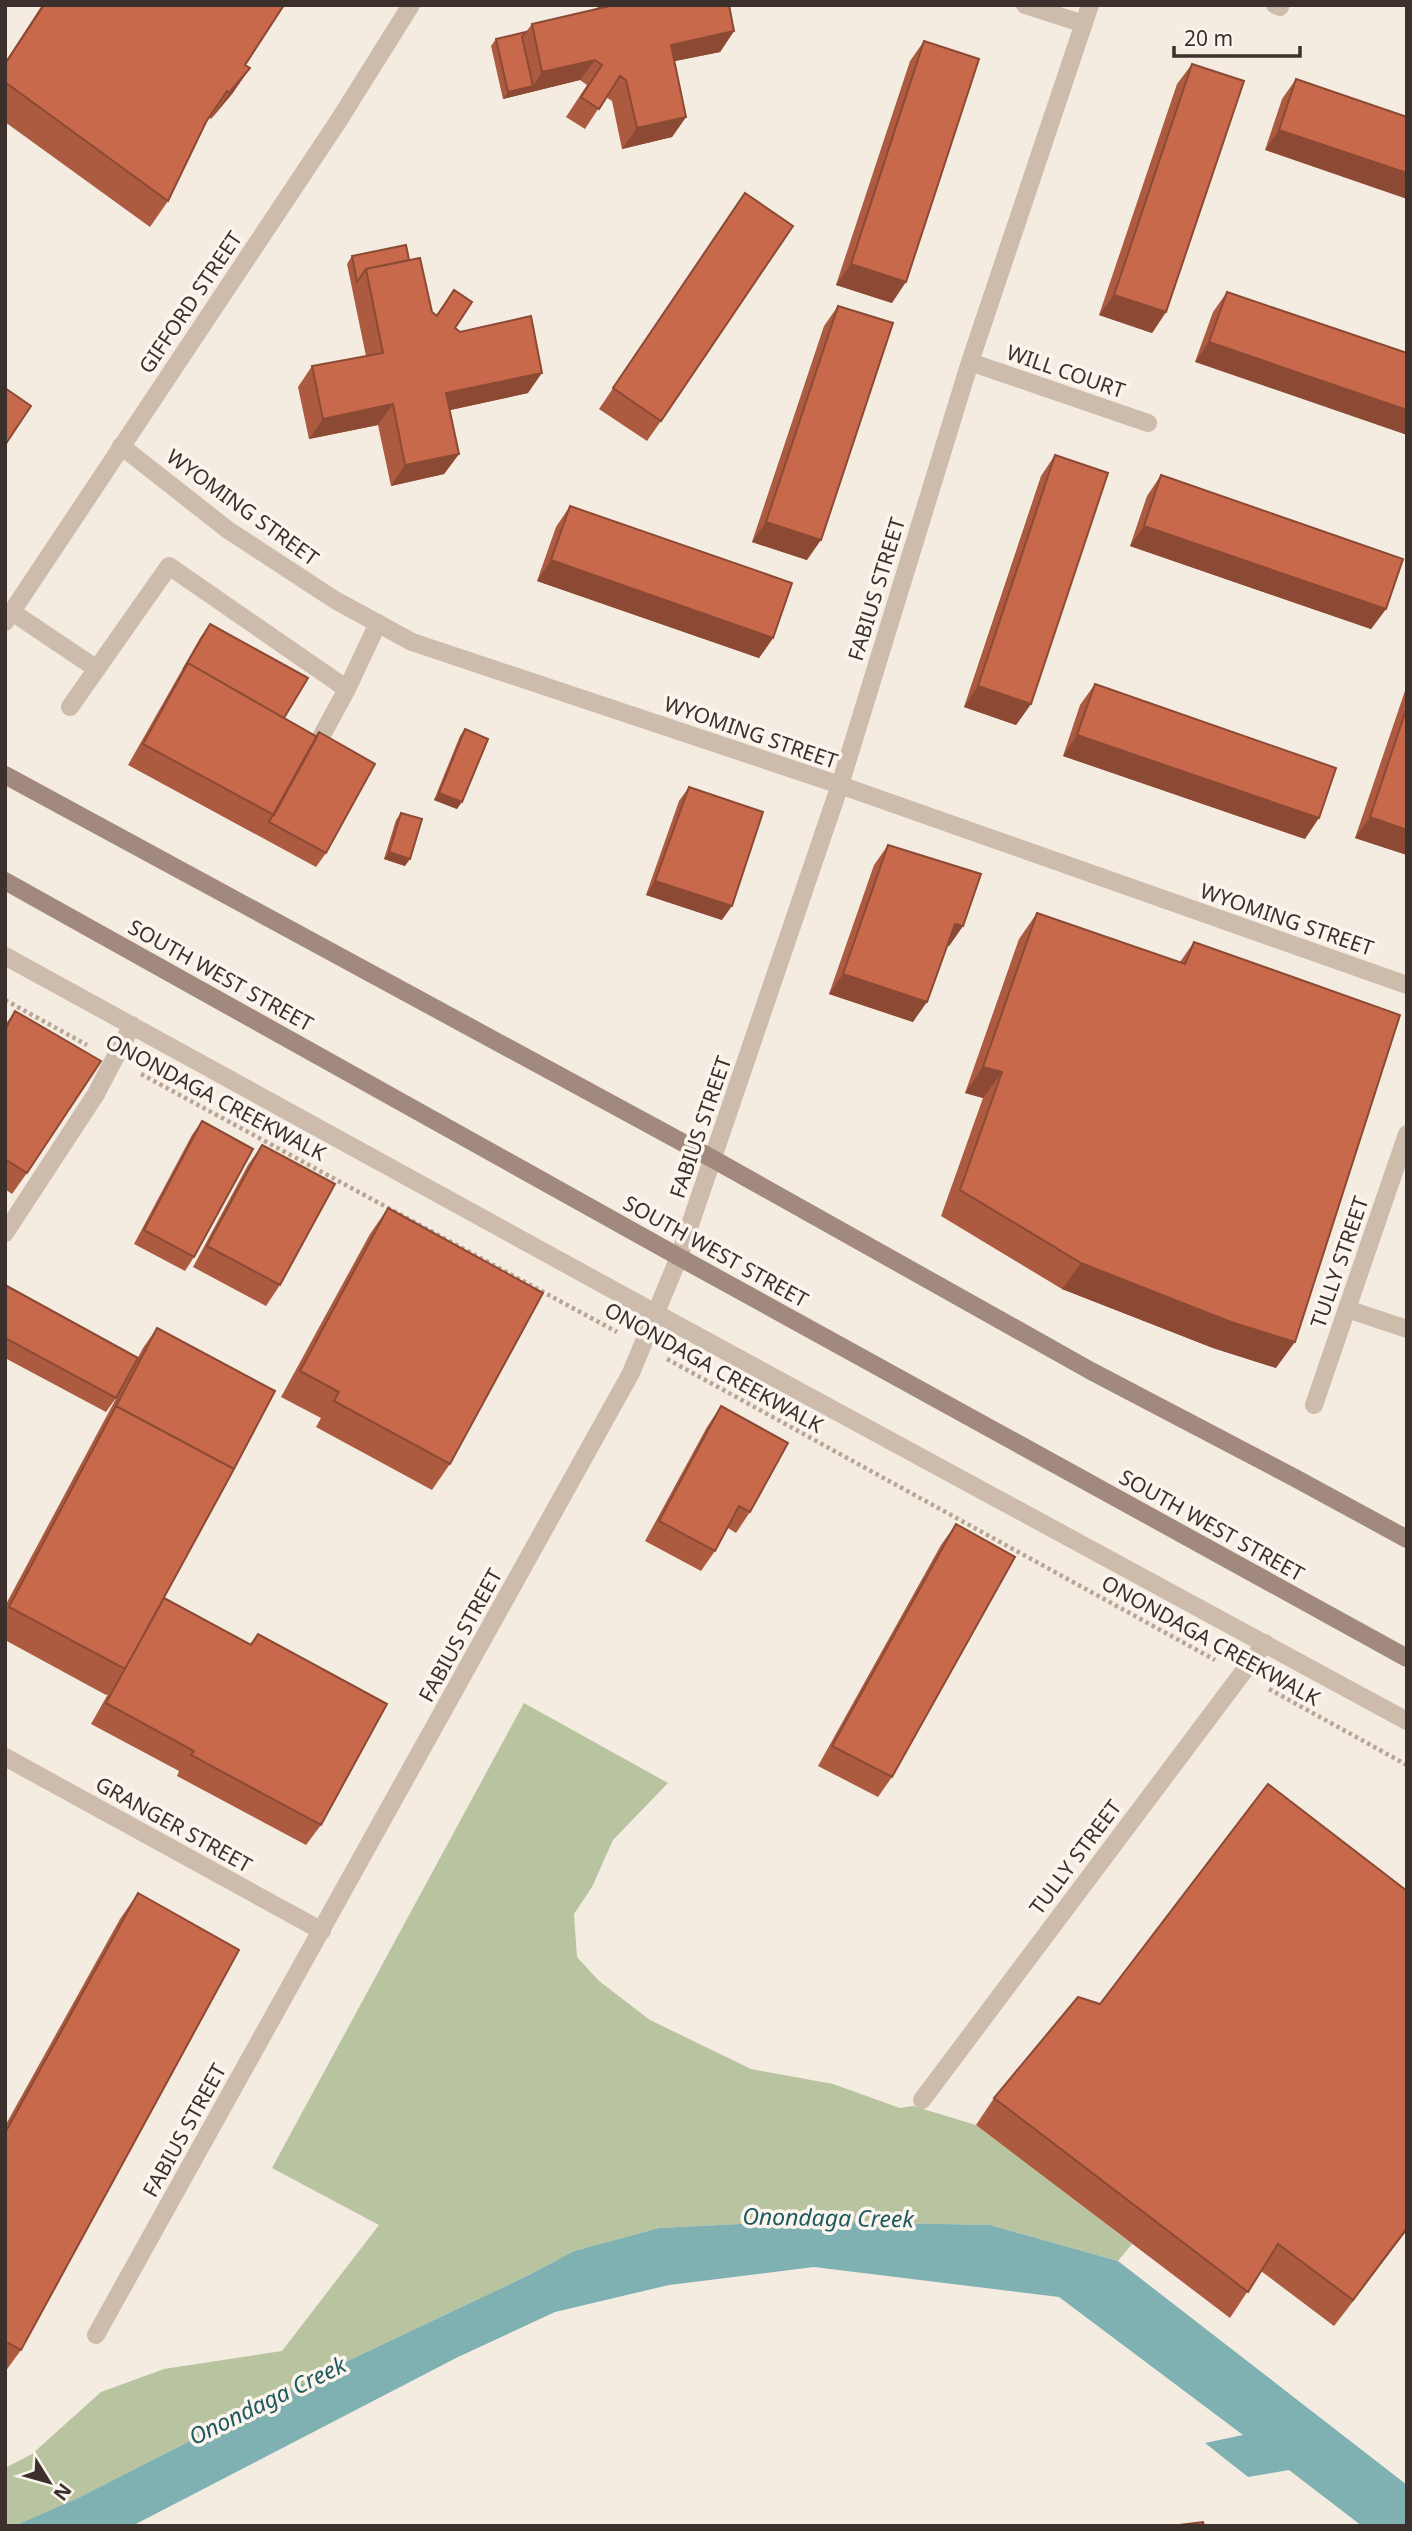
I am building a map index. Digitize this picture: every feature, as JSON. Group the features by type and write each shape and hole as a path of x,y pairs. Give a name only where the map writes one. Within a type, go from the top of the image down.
{"main road":[{"path":"5,775 713,1159 1091,1371 1407,1539"},
{"name":"SOUTH WEST STREET","path":"5,881 679,1257 1407,1658"}],"street":[{"name":"GIFFORD STREET","path":"9,617 339,120 411,5"},
{"path":"1026,5 1084,24"},
{"name":"FABIUS STREET","path":"96,2335 631,1373 657,1314 713,1159 840,785 970,362 1090,5"},
{"name":"WILL COURT","path":"970,362 1148,423"},
{"name":"WYOMING STREET","path":"121,446 228,530 335,600 412,642 840,785 1407,985"},
{"path":"71,707 169,566 346,689"},
{"path":"9,617 97,669"},
{"path":"321,737 378,623"},
{"path":"5,956 1407,1721"},
{"path":"5,1233 96,1094 132,1025"},
{"name":"TULLY STREET","path":"1314,1405 1407,1134"},
{"path":"1347,1310 1407,1329"},
{"name":"TULLY STREET","path":"922,2100 1265,1643"},
{"name":"GRANGER STREET","path":"5,1757 322,1931"}],"path":[{"name":"ONONDAGA CREEKWALK","path":"5,1000 1407,1765"}],"green space":[{"path":"524,1703 668,1783 613,1840 592,1887 574,1914 577,1957 599,1981 650,2020 751,2069 833,2084 900,2108 913,2106 976,2125 1132,2244 1118,2261 990,2225 801,2221 659,2228 574,2251 335,2367 80,2497 14,2526 5,2526 5,2468 32,2454 101,2392 164,2369 282,2351 379,2225 272,2168"}],"water":[{"path":"801,2221 990,2225 1118,2261 1407,2485 1407,2526 1362,2526 1289,2470 1248,2477 1205,2443 1243,2435 1059,2297 814,2267 669,2285 555,2312 458,2357 132,2526 14,2526 80,2497 335,2367 574,2251 659,2228"}],"building":[{"path":"44,5 284,5 245,65 250,68 229,93 227,91 206,122 168,201 5,82 5,64"},
{"path":"614,5 729,5 734,31 671,45 686,117 637,128 626,80 620,76 599,109 581,97 602,65 595,60 542,72 532,24"},
{"path":"526,32 522,37 533,86 508,92 496,39"},
{"path":"924,41 979,59 906,282 851,264"},
{"path":"1192,64 1244,81 1166,312 1114,295"},
{"path":"1296,79 1407,117 1407,173 1279,130"},
{"path":"745,193 793,226 661,421 613,388"},
{"path":"406,245 409,260 366,269 357,282 352,256"},
{"path":"420,258 432,312 437,316 454,290 472,302 455,328 460,332 531,316 542,373 446,393 459,454 405,465 393,404 323,419 312,366 383,353 366,269"},
{"path":"1227,292 1407,353 1407,410 1209,342"},
{"path":"838,306 893,323 821,540 766,522"},
{"path":"5,388 31,406 5,445"},
{"path":"1055,455 1108,473 1031,704 978,686"},
{"path":"1161,475 1403,559 1386,609 1144,526"},
{"path":"570,506 792,583 773,638 551,560"},
{"path":"210,624 308,678 284,718 188,663 183,670"},
{"path":"188,663 317,737 274,815 143,744"},
{"path":"1095,684 1336,768 1319,818 1077,735"},
{"path":"1407,707 1407,830 1370,817"},
{"path":"465,729 488,739 462,802 439,793"},
{"path":"319,732 375,764 326,853 269,822"},
{"path":"689,787 763,812 732,906 655,881"},
{"path":"401,813 422,819 410,859 389,852"},
{"path":"888,845 981,874 963,926 955,924 927,1002 843,974"},
{"path":"1037,913 1185,964 1194,942 1400,1015 1295,1342 1231,1322 1081,1263 960,1190 1002,1072 983,1067"},
{"path":"15,1011 101,1061 27,1173 5,1159 5,1030"},
{"path":"202,1121 253,1149 194,1257 144,1230"},
{"path":"262,1145 335,1184 280,1285 207,1246"},
{"path":"388,1208 543,1293 450,1464 334,1401 339,1392 300,1371"},
{"path":"5,1285 138,1358 116,1398 5,1338"},
{"path":"157,1328 275,1391 234,1469 116,1406"},
{"path":"116,1406 234,1469 125,1669 9,1607"},
{"path":"721,1406 788,1443 750,1512 739,1506 715,1551 659,1521"},
{"path":"956,1524 1015,1557 892,1777 832,1746"},
{"path":"164,1598 251,1645 258,1634 387,1704 321,1825 191,1755 194,1751 106,1703"},
{"path":"1268,1784 1407,1891 1407,2228 1353,2300 1278,2244 1248,2292 994,2098 1078,1997 1100,2004"},
{"path":"138,1893 239,1950 21,2350 5,2341 5,2133"},
{"path":"1203,2522 1204,2526 1171,2526"}],"water label":[{"name":"Onondaga Creek","path":"828,2217"},
{"name":"Onondaga Creek","path":"267,2400"}]}
